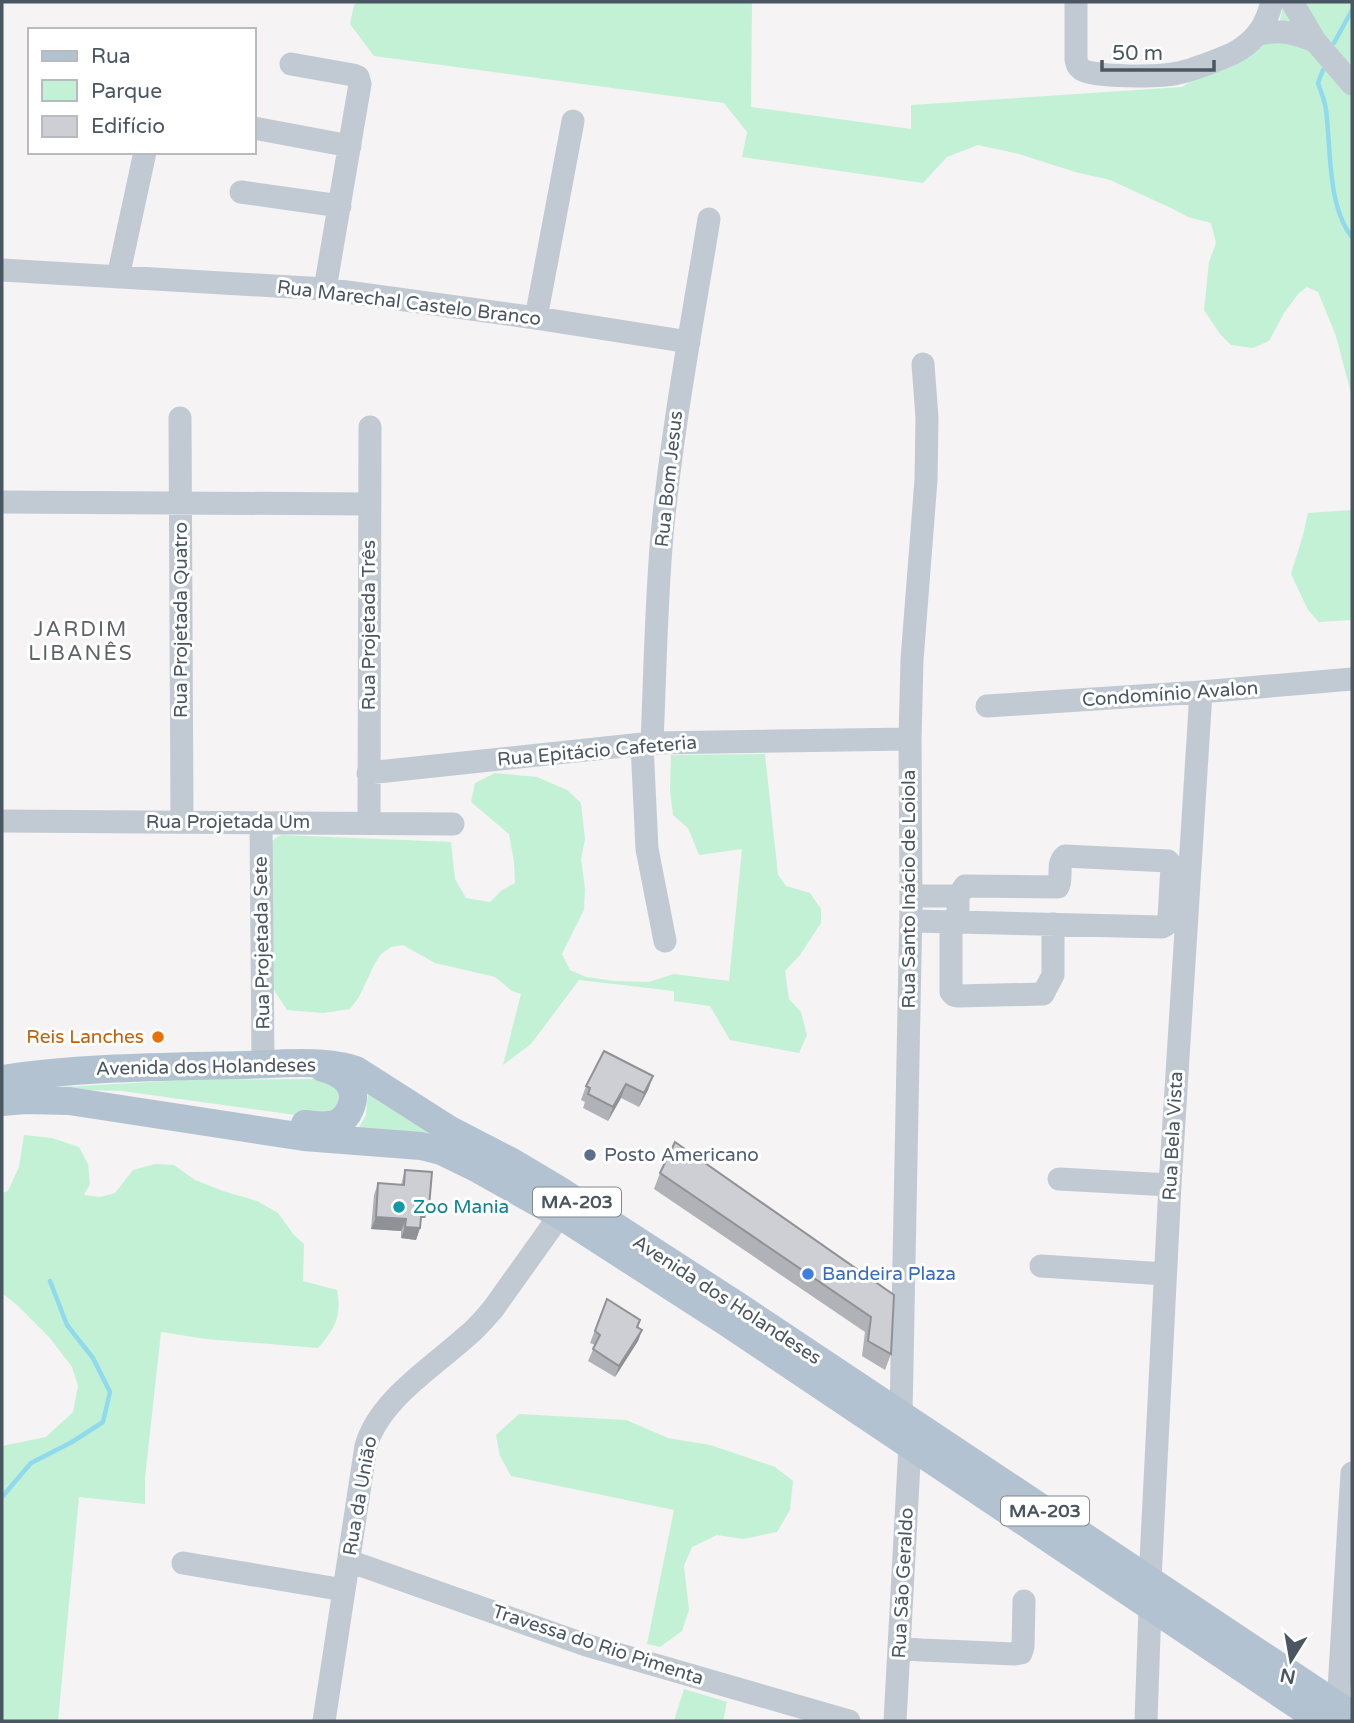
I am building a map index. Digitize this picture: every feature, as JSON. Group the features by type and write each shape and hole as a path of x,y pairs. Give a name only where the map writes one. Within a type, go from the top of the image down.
{"main road":[{"name":"Avenida dos Holandeses","path":"2,1079 94,1069 263,1064 335,1064 361,1072 450,1130 559,1190 738,1306 901,1414 1150,1593"},
{"path":"69,1101 324,1126 335,1124 344,1118 353,1098 348,1081 332,1070 298,1064"},
{"name":"Avenida dos Holandeses","path":"2,1102 69,1101 304,1137 427,1147 478,1168 559,1215 726,1322 910,1446 1150,1593 1337,1714"}],"street":[{"path":"1076,2 1078,66 1082,70 1114,76 1177,74 1238,51 1259,34 1272,2"},
{"path":"1292,2 1315,41 1352,84"},
{"path":"1259,34 1294,33 1315,41"},
{"path":"291,64 342,72 358,78 360,84 325,289"},
{"path":"537,318 573,121"},
{"path":"256,128 350,146"},
{"path":"118,277 145,154"},
{"path":"241,192 340,206"},
{"name":"Rua Bom Jesus","path":"665,941 647,849 647,743 662,538 677,409 709,219"},
{"name":"Rua Marechal Castelo Branco","path":"2,270 325,289 688,342"},
{"name":"Rua Santo Inácio de Loiola","path":"901,1414 911,921 912,660 926,480 927,418 923,364"},
{"name":"Rua Projetada Quatro","path":"180,418 182,822"},
{"name":"Rua Projetada Três","path":"369,427 369,823"},
{"path":"2,502 370,504"},
{"name":"Condomínio Avalon","path":"987,706 1352,679"},
{"name":"Rua Bela Vista","path":"1146,1721 1165,1274 1201,692"},
{"name":"Rua Epitácio Cafeteria","path":"368,774 647,743 910,738"},
{"name":"Rua Projetada Um","path":"2,821 453,824"},
{"name":"Rua Projetada Sete","path":"261,823 263,1064"},
{"path":"911,921 954,922 1053,924 1162,926 1166,925 1169,918 1172,866 1168,861 1065,856 1060,862 1058,887 965,886 958,896 954,922 951,992 958,996 1043,995 1053,975 1053,924"},
{"path":"911,896 958,896"},
{"path":"1059,1179 1170,1185"},
{"name":"Rua da União","path":"324,1721 366,1446 371,1430 397,1396 481,1323 559,1215"},
{"path":"1041,1266 1165,1274"},
{"name":"Rua São Geraldo","path":"895,1721 910,1446"},
{"path":"1337,1714 1352,1472"},
{"name":"Travessa do Rio Pimenta","path":"349,1560 586,1645 849,1721"},
{"path":"183,1563 344,1590"},
{"path":"899,1648 1021,1653 1024,1601"}],"green space":[{"path":"358,2 752,2 751,107 911,129 911,105 1182,87 1279,24 1284,2 1352,2 1352,397 1336,336 1318,292 1307,287 1298,294 1269,341 1253,348 1231,345 1204,310 1209,262 1216,243 1211,223 1188,217 1110,180 978,145 947,157 923,183 742,157 747,132 724,103 374,56 350,24 354,5"},
{"path":"1352,510 1352,620 1319,622 1308,610 1291,574 1308,513"},
{"path":"765,754 778,875 786,886 810,893 821,909 821,923 800,955 785,971 789,999 801,1012 807,1035 799,1053 730,1040 710,1006 674,1001 674,991 579,980 531,1044 503,1065 521,994 512,991 495,977 435,963 403,945 391,947 381,954 350,1009 323,1013 287,1010 272,987 271,842 282,835 451,842 455,879 466,898 490,902 502,890 515,883 509,834 471,802 475,783 495,773 537,777 567,790 581,803 585,839 581,859 585,888 584,910 562,954 570,970 586,977 614,981 649,982 674,974 729,981 742,849 699,855 688,828 673,815 670,791 671,755"},
{"path":"319,1079 333,1087 339,1097 336,1109 318,1118 122,1091 42,1091 44,1088 185,1080"},
{"path":"368,1091 451,1139 358,1129 366,1115"},
{"path":"24,1135 52,1138 79,1147 88,1164 90,1184 84,1195 100,1197 115,1193 133,1170 155,1164 174,1165 195,1180 257,1201 278,1213 304,1244 303,1281 337,1290 339,1307 336,1322 318,1348 206,1339 161,1332 145,1478 145,1504 79,1497 58,1721 2,1721 2,1446 46,1437 73,1412 78,1386 72,1367 50,1338 2,1293 2,1193 8,1191 19,1167"},
{"path":"519,1414 626,1420 668,1438 710,1445 775,1467 793,1481 790,1510 777,1532 743,1539 717,1535 692,1547 684,1566 689,1610 682,1631 660,1647 647,1644 674,1510 511,1476 500,1456 496,1435"},
{"path":"684,1689 727,1702 723,1721 674,1721"}],"building":[{"path":"604,1051 653,1076 644,1093 626,1084 613,1107 588,1094 590,1088 586,1086"},
{"path":"675,1142 894,1295 891,1354 868,1341 871,1317 660,1173"},
{"name":"Zoo Mania","path":"405,1170 432,1172 429,1207 422,1206 420,1228 405,1227 406,1219 376,1217 378,1183 404,1185"},
{"path":"607,1299 640,1320 637,1327 642,1330 619,1366 593,1349 600,1335 595,1331"}],"waterway":[{"path":"1334,43 1352,10"},
{"path":"1323,70 1318,83 1326,110 1334,193 1344,224 1352,237"},
{"path":"2,1497 31,1463 103,1422 110,1392 93,1358 67,1325 50,1281"}],"place":[{"name":"Reis Lanches","path":"158,1037"},
{"name":"Posto Americano","path":"590,1155"},
{"name":"Zoo Mania","path":"399,1207"},
{"name":"Bandeira Plaza","path":"808,1274"}],"district":[{"name":"JARDIM LIBANÊS","path":"81,641"}]}
